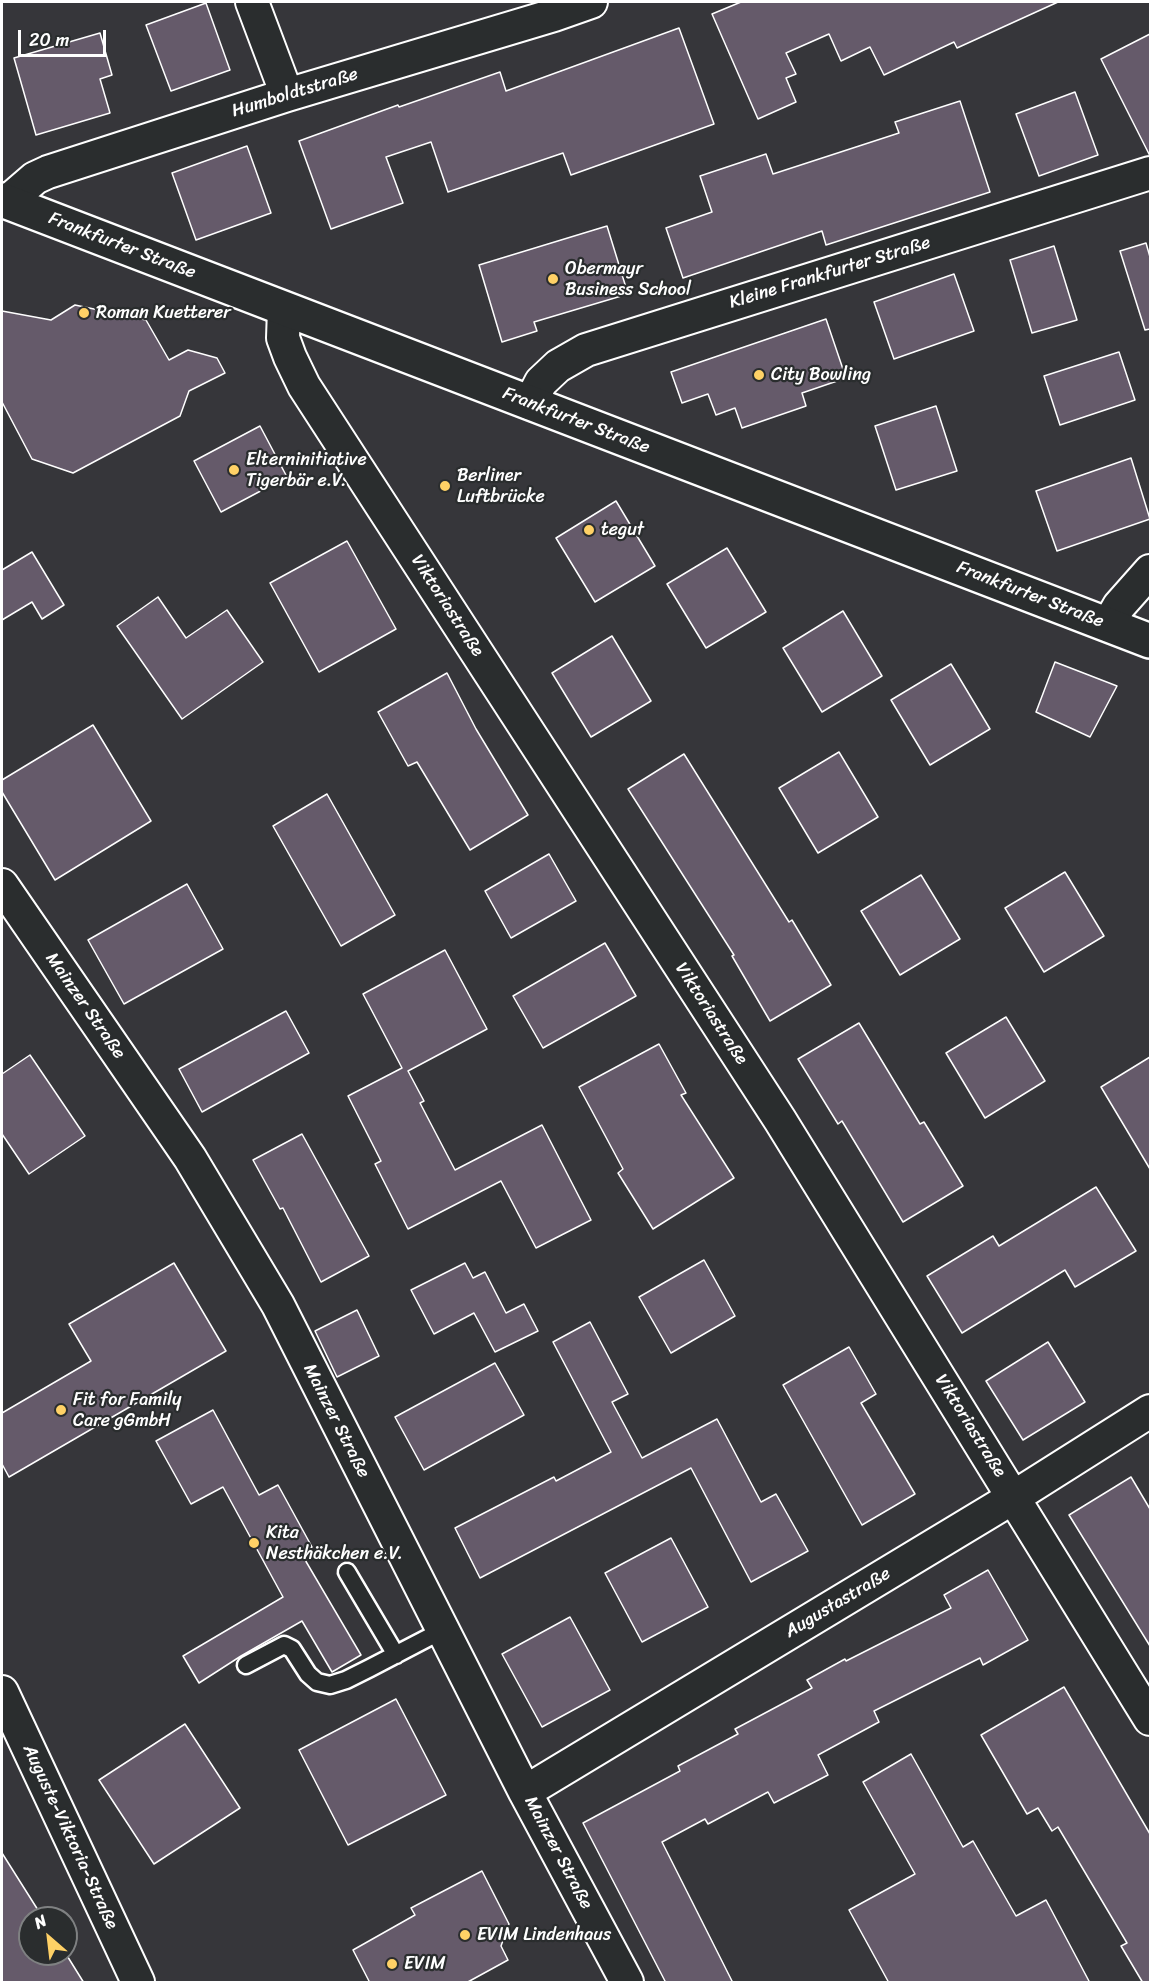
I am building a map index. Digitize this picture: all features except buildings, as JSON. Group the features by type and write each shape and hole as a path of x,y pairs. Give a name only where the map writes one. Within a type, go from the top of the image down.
{"main road":[{"name":"Frankfurter Straße","path":"4,201 1150,641"}],"street":[{"path":"252,2 287,95"},
{"name":"Humboldtstraße","path":"4,201 48,172 552,8 591,2"},
{"name":"Kleine Frankfurter Straße","path":"530,403 541,382 558,366 586,350 1150,173"},
{"name":"Viktoriastraße","path":"284,309 283,338 304,386 780,1120 1150,1719"},
{"path":"1108,625 1119,606 1150,571"},
{"name":"Mainzer Straße","path":"2,885 190,1158 278,1305 525,1792 617,1979"},
{"name":"Augustastraße","path":"525,1792 1014,1497 1150,1411"},
{"name":"Auguste-Viktoria-Straße","path":"2,1692 138,1983"}],"lane":[{"path":"347,1572 396,1654"},
{"path":"246,1665 284,1645 291,1649 308,1674 317,1682 330,1685 346,1680 443,1630"}],"place":[{"name":"Obermayr Business School","path":"553,279"},
{"name":"Roman Kuetterer","path":"84,313"},
{"name":"City Bowling","path":"759,375"},
{"name":"Elterninitiative Tigerbär e.V.","path":"234,470"},
{"name":"Berliner Luftbrücke","path":"445,486"},
{"name":"tegut","path":"589,530"},
{"name":"Fit for Family Care gGmbH","path":"61,1410"},
{"name":"Kita Nesthäkchen e.V.","path":"254,1543"},
{"name":"EVIM Lindenhaus","path":"465,1935"},
{"name":"EVIM","path":"392,1964"}]}
